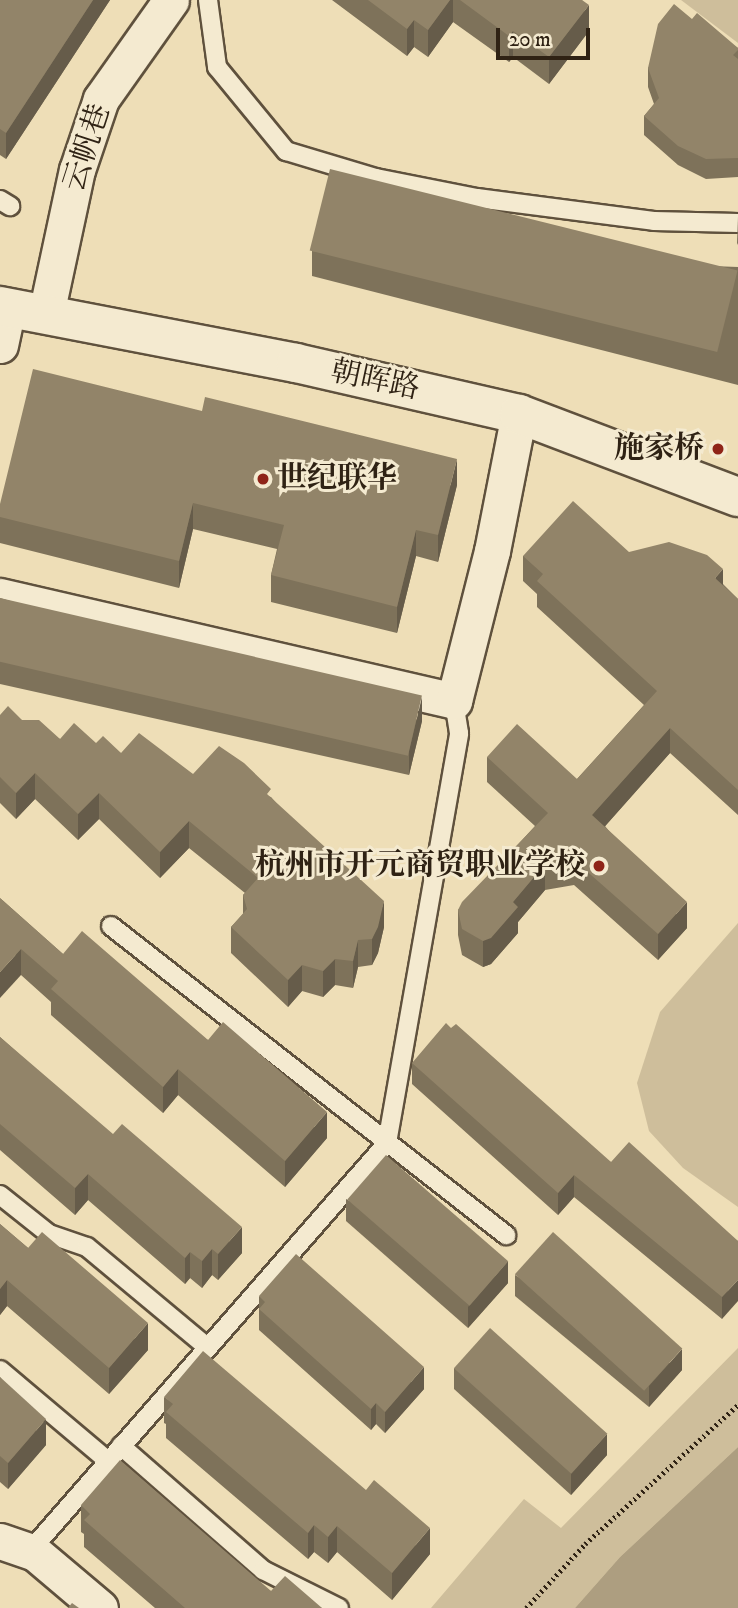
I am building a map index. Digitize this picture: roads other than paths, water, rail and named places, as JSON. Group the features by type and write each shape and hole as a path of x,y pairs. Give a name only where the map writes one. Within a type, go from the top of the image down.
{"street":[{"name":"云帆巷","path":"46,314 77,170 101,99 171,0"},
{"name":"朝晖路","path":"4,307 519,414 738,497"},
{"path":"0,345 4,307"},
{"path":"0,596 454,701 492,551 519,414"},
{"path":"15,1546 100,1608"}],"lane":[{"path":"208,0 217,67 286,151 376,178 477,198 654,221 738,223"},
{"path":"15,1546 108,1461 387,1143 459,733 454,701"},
{"path":"111,926 506,1235"},
{"path":"0,1195 50,1234 87,1247 207,1347"},
{"path":"0,1370 108,1461"},
{"path":"121,1446 263,1570 339,1608"}],"place":[{"name":"施家桥","path":"718,449"},
{"name":"世纪联华","path":"263,479"},
{"name":"杭州市开元商贸职业学校","path":"599,866"}]}
